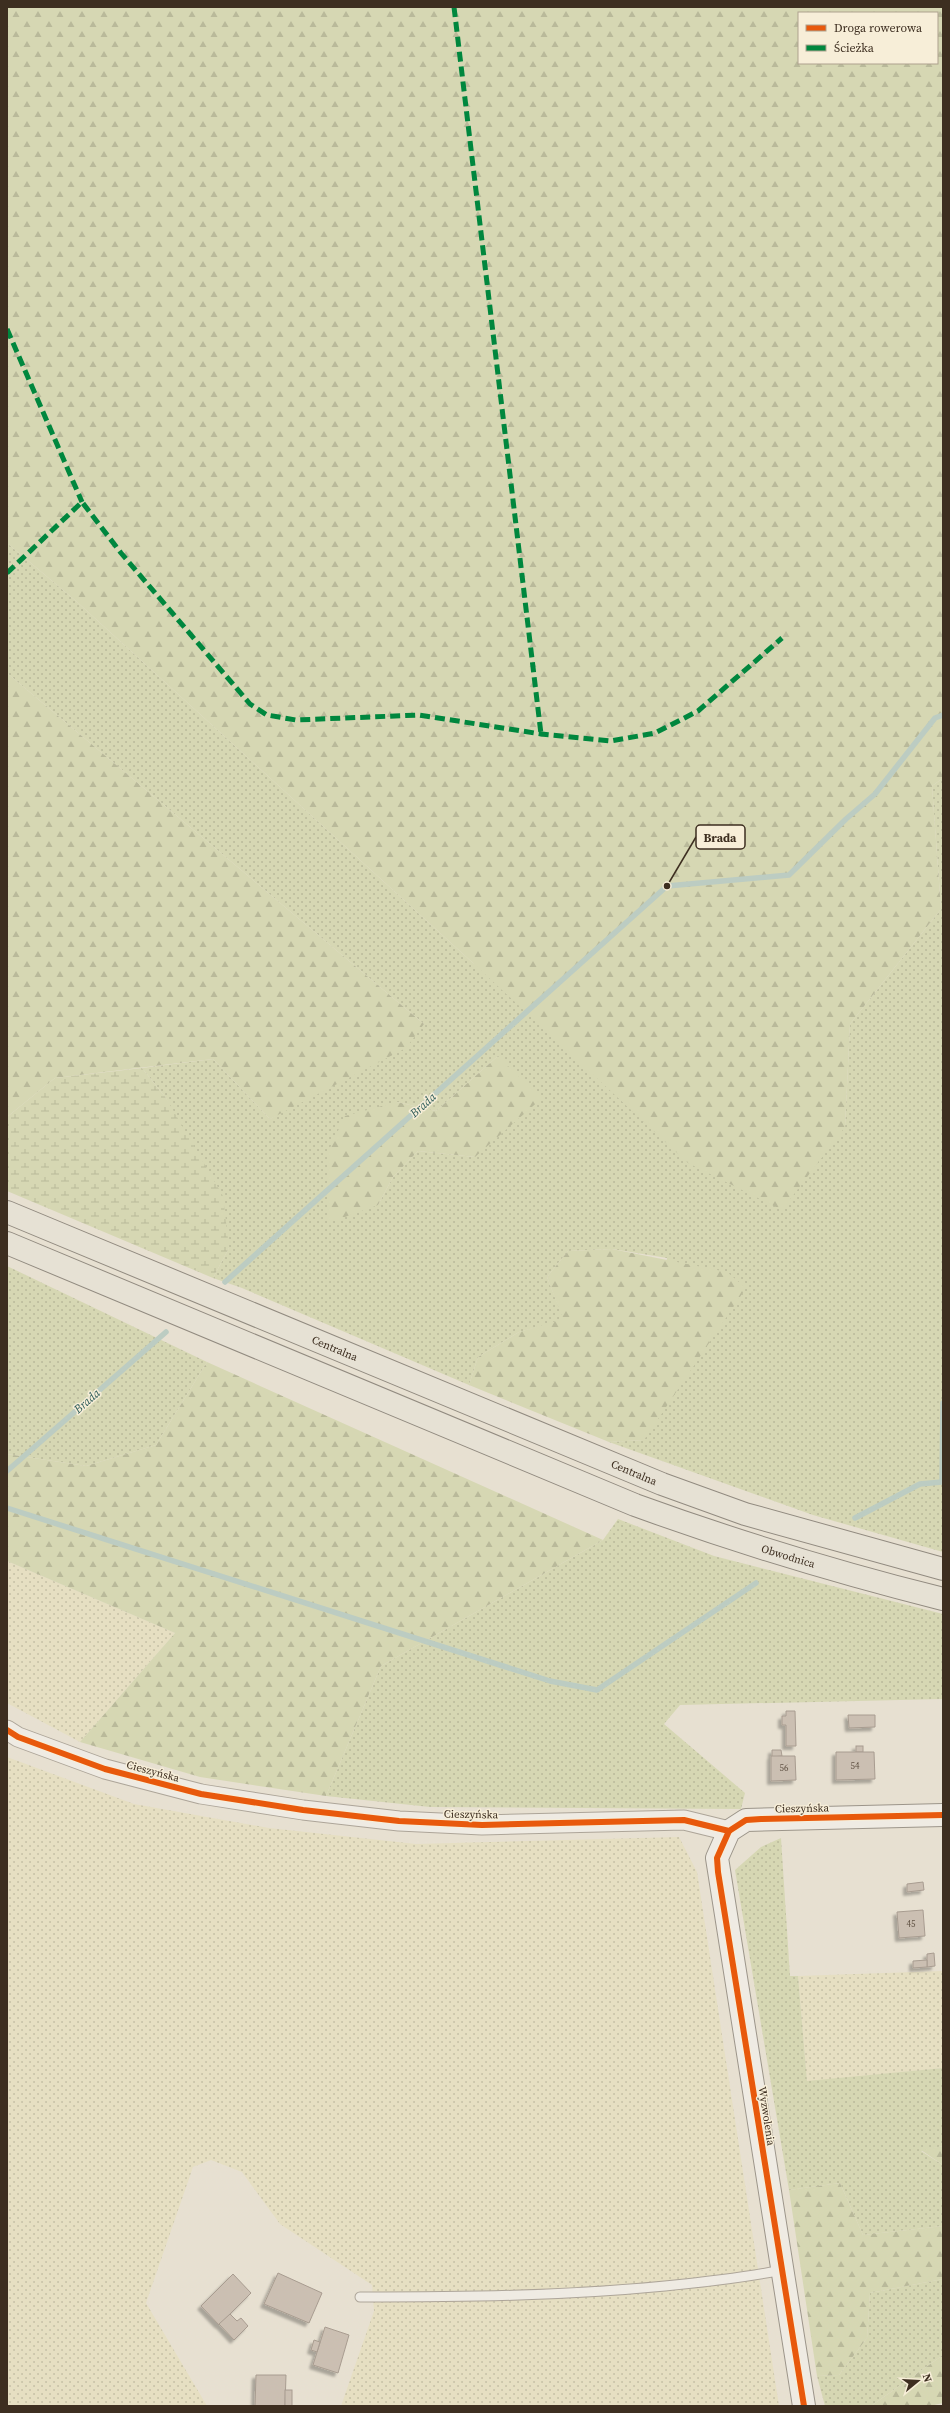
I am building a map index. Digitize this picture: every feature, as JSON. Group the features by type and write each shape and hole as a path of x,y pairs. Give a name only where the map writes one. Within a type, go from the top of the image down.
{"main road":[{"name":"Centralna","path":"7,1212 662,1484 745,1514 943,1569"},
{"name":"Obwodnica","path":"7,1243 635,1505 728,1539 820,1567 943,1599"}],"street":[{"name":"Cieszyńska","path":"7,1730 18,1737 105,1769 201,1794 303,1810 399,1822 482,1825 684,1820 729,1830 746,1820 943,1815"},
{"name":"Wyzwolenia","path":"729,1830 717,1858 718,1872 804,2406"}],"lane":[{"path":"360,2297 504,2297 610,2291 746,2278 782,2270"}],"shaded area":[{"path":"7,1561 175,1633 80,1742 7,1703"},
{"path":"7,1757 134,1804 269,1828 416,1844 679,1837 697,1872 779,2406 341,2406 374,2311 372,2285 280,2224 242,2172 211,2160 193,2167 146,2303 207,2406 7,2406"},
{"path":"943,1971 943,2068 807,2082 798,1976"}],"green space":[{"path":"7,7 943,7 943,778 932,786 941,909 850,1024 845,1127 782,1210 688,1163 473,963 76,601 7,543"},
{"path":"7,543 76,601 473,963 845,1127 850,1024 941,909 932,786 943,778 943,1552 813,1515 609,1442 644,1440 667,1258 612,1249 568,1251 547,1277 564,1320 519,1332 478,1357 469,1385 242,1288 213,1278 229,1248 166,1098 142,1068 213,1059 270,1119 424,1024 7,673","holes":["498,1056 475,1157 418,1151 393,1177 378,1205 397,1102 436,1111"]},
{"path":"7,673 424,1024 406,1048 270,1119 213,1059 55,1078 7,1117"},
{"path":"498,1056 541,1099 475,1157 418,1151 393,1177 378,1205 328,1223 329,1150 345,1116 397,1102 436,1111"},
{"path":"142,1068 166,1098 223,1196 229,1248 213,1278 7,1191 7,1117 55,1078"},
{"path":"612,1249 727,1272 746,1288 644,1440 609,1442 469,1385 478,1357 519,1332 563,1319 547,1277 568,1251"},
{"path":"7,1266 207,1362 156,1445 86,1466 7,1454"},
{"path":"207,1362 603,1540 381,1666 326,1796 200,1777 80,1742 175,1633 7,1561 7,1454 86,1466 156,1445"},
{"path":"618,1519 714,1556 943,1614 943,1699 680,1705 664,1724 745,1793 741,1809 430,1807 326,1796 381,1666 603,1540"},
{"path":"781,1838 790,1976 798,1976 807,2081 943,2068 943,2146 921,2151 943,2165 943,2226 863,2235 840,2183 789,2190 735,1870 761,1847"},
{"path":"943,2146 943,2165 921,2150"},
{"path":"840,2183 863,2235 943,2226 943,2279 870,2293 867,2338 839,2375 817,2376 789,2190"},
{"path":"943,2279 943,2355 871,2406 825,2406 817,2376 839,2375 867,2338 870,2293"},
{"path":"943,2355 943,2403 930,2406 871,2406"}],"building":[{"path":"786,1711 795,1711 796,1746 786,1746 786,1725 782,1725 782,1716 786,1716"},
{"path":"848,1715 875,1715 875,1727 849,1728"},
{"path":"856,1746 863,1746 863,1752 856,1752"},
{"path":"772,1750 781,1750 782,1756 772,1757"},
{"path":"836,1752 874,1752 875,1779 836,1780"},
{"path":"771,1756 795,1756 796,1780 771,1781"},
{"path":"923,1882 924,1890 907,1892 907,1884"},
{"path":"923,1910 925,1936 899,1938 897,1912"},
{"path":"934,1953 935,1966 927,1967 927,1954"},
{"path":"927,1960 927,1967 913,1968 913,1961"},
{"path":"278,2273 322,2293 309,2323 264,2304"},
{"path":"233,2274 251,2293 219,2325 201,2306"},
{"path":"230,2314 237,2321 241,2318 248,2326 234,2340 219,2324"},
{"path":"325,2327 349,2335 338,2373 313,2365"},
{"path":"314,2340 320,2342 317,2352 311,2350"},
{"path":"256,2375 286,2375 285,2406 255,2406"},
{"path":"285,2390 292,2390 292,2406 285,2406"}],"waterway":[{"name":"Brada","path":"225,1282 667,886 789,875 846,819 875,794 935,718 943,715"},
{"name":"Brada","path":"7,1471 166,1332"},
{"path":"855,1518 920,1484 942,1482 943,1403"},
{"path":"7,1508 550,1681 597,1690 756,1583"}],"marked path":[{"path":"454,7 541,734"},
{"path":"7,329 82,502"},
{"path":"7,573 82,502 121,553 250,704 267,715 296,720 419,715 541,734 611,741 655,733 698,711 782,638"}],"cycle path":[{"path":"7,1730 18,1737 105,1769 201,1794 303,1810 399,1821 482,1825 684,1820 729,1831 746,1820 943,1815"},
{"path":"729,1831 717,1858 718,1872 804,2406"}],"place":[{"name":"Brada","path":"667,886"}]}
